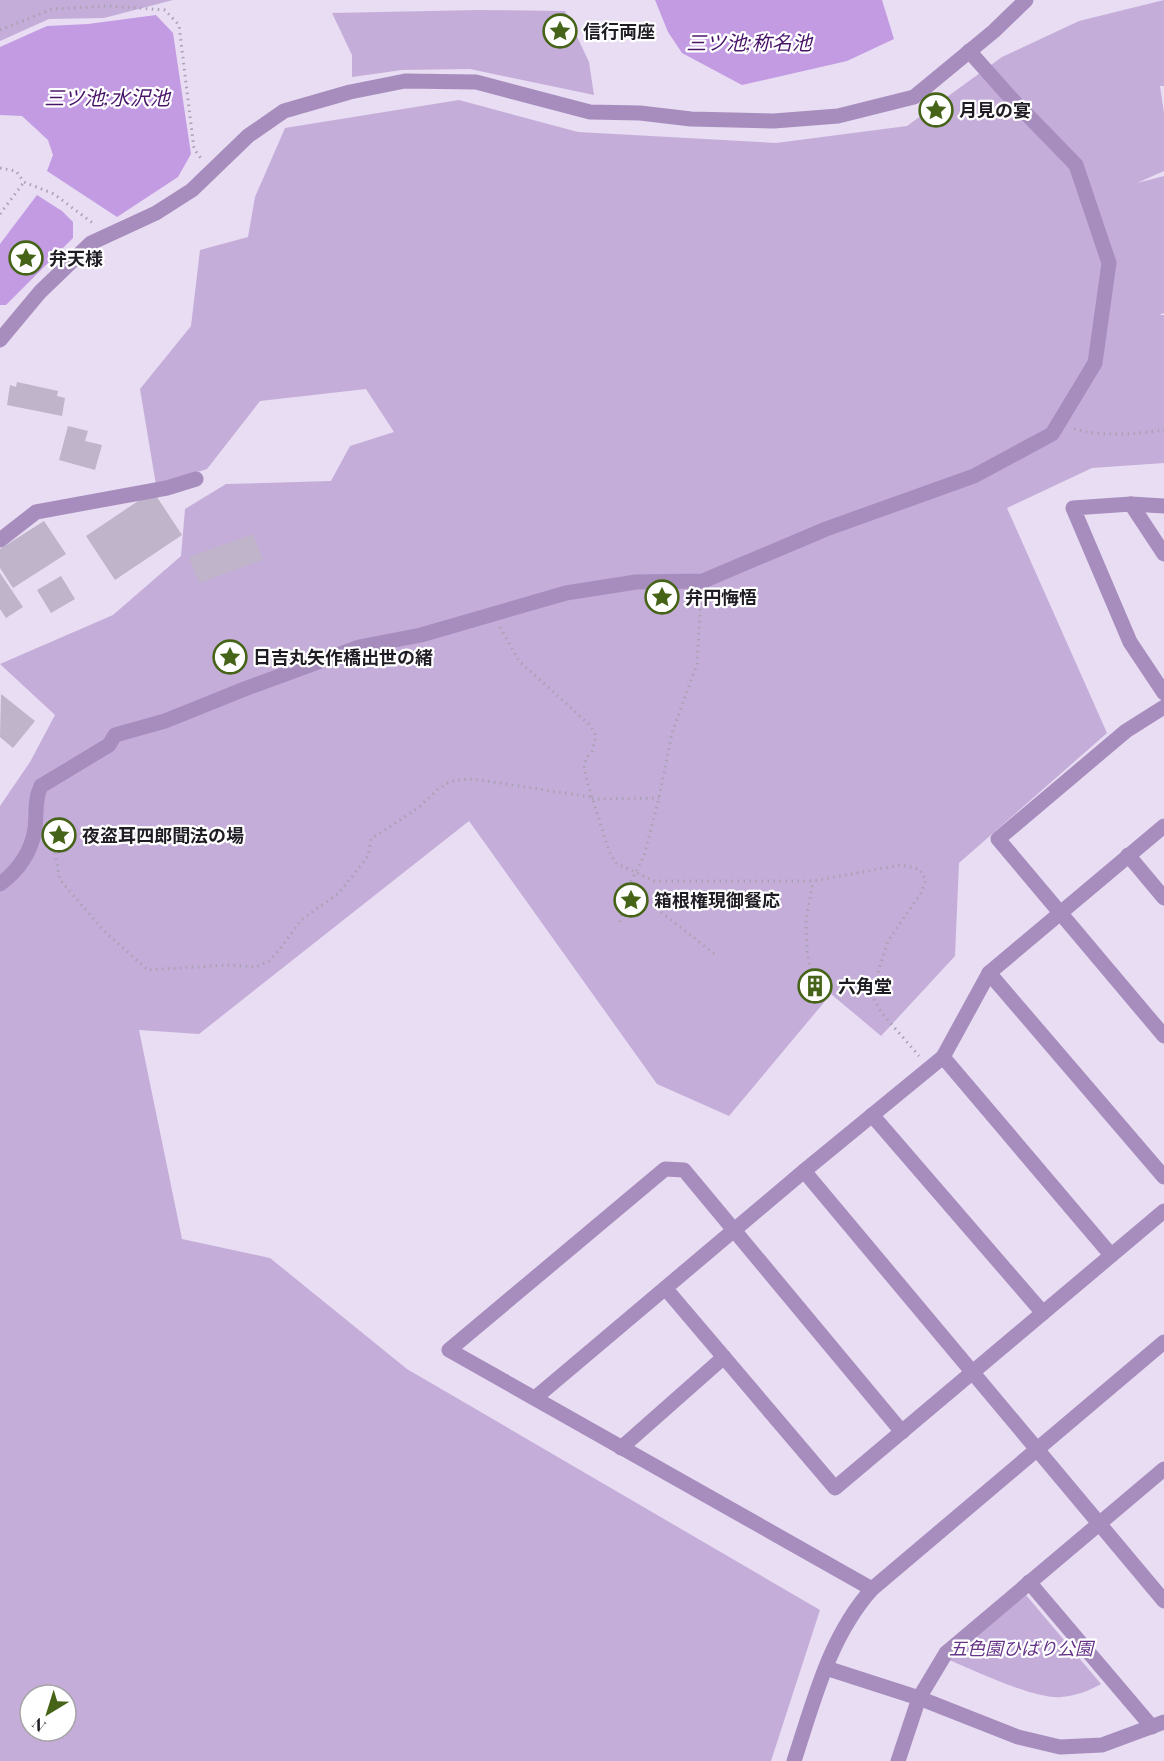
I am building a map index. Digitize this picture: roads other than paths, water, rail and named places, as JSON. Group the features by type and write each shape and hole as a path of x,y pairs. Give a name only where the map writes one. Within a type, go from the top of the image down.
{"street":[{"path":"0,340 40,292 91,243 156,213 192,190 249,136 284,111 350,92 405,81 476,82 590,112 640,113 691,119 774,121 838,116 914,97 994,31 1026,0"},
{"path":"0,884 16,871 28,855 35,829 37,795 41,786 109,745 115,735 165,721 359,647 421,635 566,593 613,584 703,581 826,529 974,477 1052,434 1095,363 1108,263 1076,165 969,51"},
{"path":"0,540 36,512 167,488 196,479"},
{"path":"1131,504 1164,555"},
{"path":"1164,506 1131,504 1073,508 1130,642 1164,693"},
{"path":"1164,707 1126,731 998,839 1164,1036"},
{"path":"535,1398 733,1230 943,1057 989,973 1164,826"},
{"path":"1128,855 1164,898"},
{"path":"989,973 1164,1177"},
{"path":"943,1057 1111,1256"},
{"path":"872,1115 1043,1313"},
{"path":"872,1589 449,1350 665,1169 684,1170 902,1432"},
{"path":"804,1171 1164,1601"},
{"path":"666,1289 835,1488 1164,1211"},
{"path":"794,1761 835,1645 850,1616 872,1589 1164,1342"},
{"path":"621,1448 724,1357"},
{"path":"898,1761 919,1698 946,1653 1164,1469"},
{"path":"826,1668 919,1698 1018,1737 1060,1747 1102,1745 1158,1724 1029,1582"}],"water":[{"name":"三ツ池;称名池","path":"655,0 882,0 894,39 847,61 742,85 682,53 668,32"},
{"name":"三ツ池;水沢池","path":"156,15 173,33 191,154 178,177 117,217 47,171 53,155 48,140 22,116 0,115 0,47 47,26 88,24"},
{"path":"37,195 62,211 73,222 73,238 6,305 0,305 0,244"}],"place":[{"name":"信行両座","path":"560,31"},
{"name":"月見の宴","path":"936,110"},
{"name":"弁天様","path":"26,258"},
{"name":"弁円悔悟","path":"662,597"},
{"name":"日吉丸矢作橋出世の緒","path":"230,657"},
{"name":"夜盗耳四郎聞法の場","path":"59,835"},
{"name":"箱根権現御餐応","path":"631,900"},
{"name":"六角堂","path":"815,986"}],"park label":[{"name":"五色園ひばり公園","path":"1021,1648"}]}
